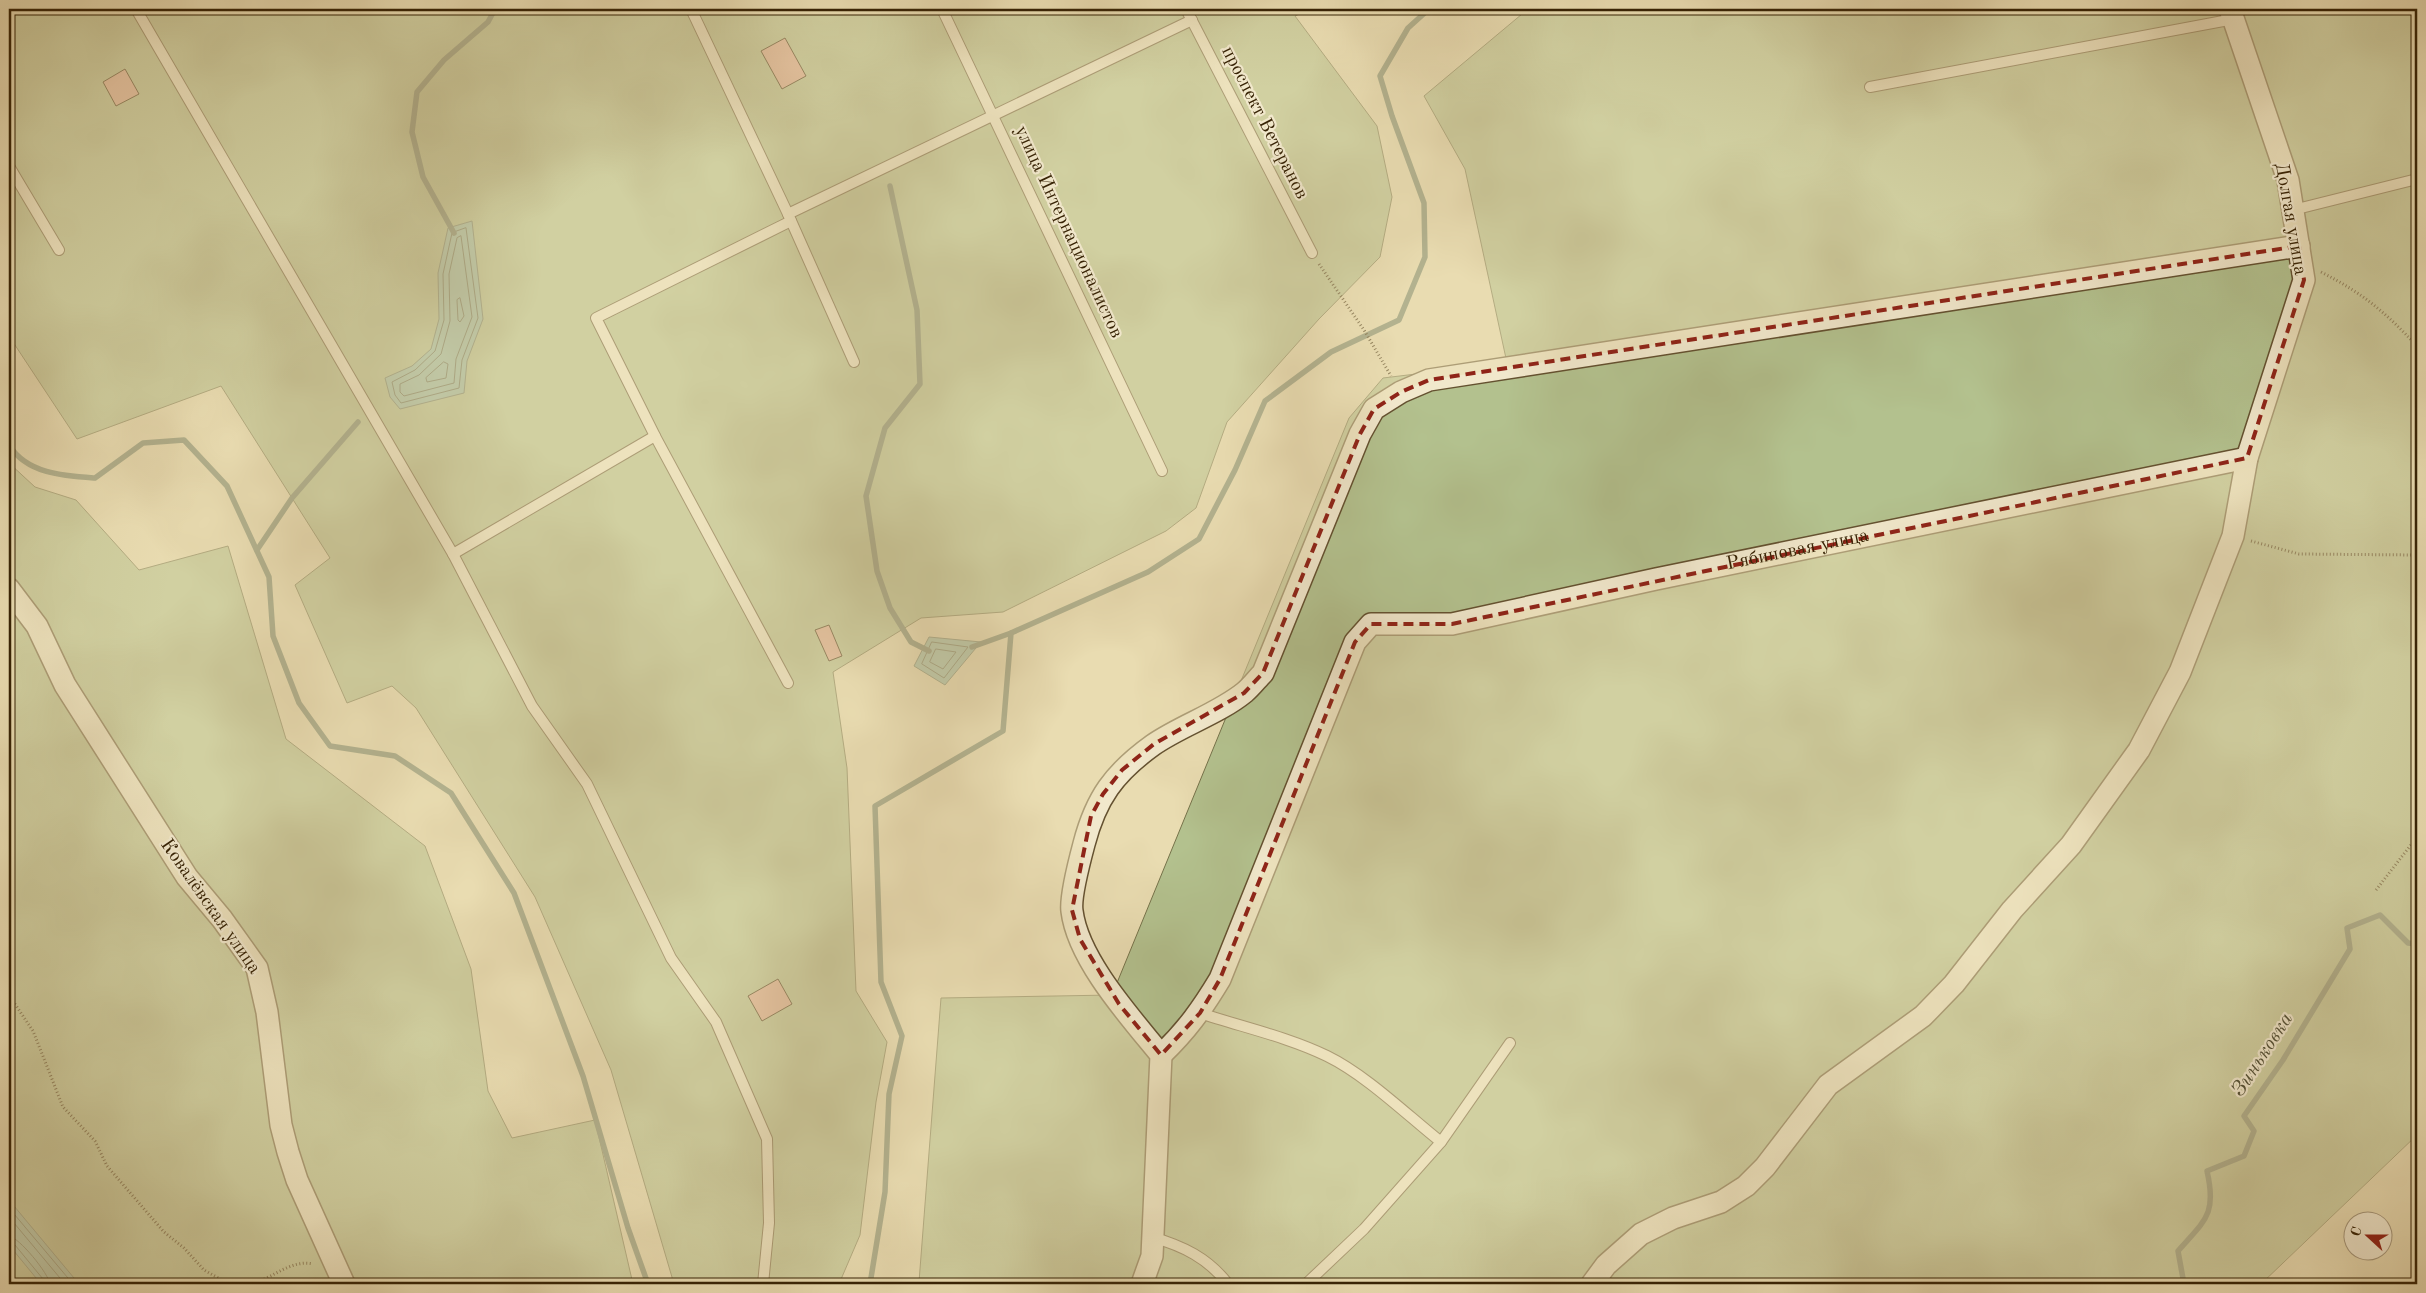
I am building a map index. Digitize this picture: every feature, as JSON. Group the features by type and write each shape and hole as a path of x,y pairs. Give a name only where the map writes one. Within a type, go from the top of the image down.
{"street":[{"name":"Долгая улица","path":"1592,1284 1606,1265 1641,1234 1673,1218 1722,1202 1746,1186 1765,1167 1828,1085 1923,1016 1954,984 2012,910 2071,844 2140,750 2180,672 2233,536 2247,458 2304,280 2288,180 2232,14"},
{"path":"1142,1284 1152,1256 1161,1054 1119,1004 1080,939 1072,910 1081,857 1091,816 1103,794 1122,770 1154,744 1244,692 1263,673 1360,434 1374,409 1401,392 1429,380 2300,253"},
{"name":"Рябиновая улица","path":"1200,1013 1220,979 1354,642 1371,624 1452,624 1656,579 2247,458"},
{"name":"Ковалёвская улица","path":"9,590 37,626 66,684 187,877 222,919 257,968 267,1012 281,1125 288,1152 297,1180 342,1280"},
{"path":"1161,1054 1185,1032 1200,1013"}],"lane":[{"path":"136,9 453,554 532,706 587,784 671,958 716,1022 767,1140 770,1224 763,1284"},
{"path":"691,9 789,217 854,362"},
{"name":"улица Интернационалистов","path":"942,9 1162,471"},
{"name":"проспект Ветеранов","path":"1186,9 1312,254"},
{"path":"1870,87 2232,14"},
{"path":"788,683 655,436 596,318 789,217 993,115 1192,20"},
{"path":"9,166 59,250"},
{"path":"2293,210 2417,179"},
{"path":"453,554 655,436"},
{"path":"1200,1013 1305,1047 1328,1057 1351,1070 1441,1142"},
{"path":"1306,1284 1364,1230 1441,1142 1510,1043"},
{"path":"1152,1237 1182,1246 1202,1258 1228,1284"}],"path":[{"path":"2300,253 2355,289 2390,317 2417,346"},
{"path":"1312,254 1364,330 1401,392"},
{"path":"2233,536 2299,554 2417,555"},
{"path":"2376,890 2417,837"},
{"path":"9,995 33,1031 63,1107 95,1141 107,1166 164,1232 184,1248 204,1270 229,1284"},
{"path":"251,1284 304,1262 312,1263 342,1280"}],"highlighted area":[{"path":"2299,246 2304,280 2247,458 1452,624 1371,624 1355,642 1220,979 1200,1013 1161,1055 1119,1004 1080,939 1072,910 1091,816 1103,794 1122,770 1154,744 1244,693 1263,673 1360,434 1374,409 1401,392 1429,380"}],"shaded area":[{"path":"9,9 1310,9 1295,16 1377,126 1392,197 1380,257 1319,319 1227,422 1196,508 1166,531 1003,612 921,618 833,672 847,768 856,991 887,1042 876,1102 860,1235 839,1284 674,1284 611,1070 535,897 416,708 392,686 347,703 295,585 330,558 221,386 77,439 9,336"},
{"path":"1528,9 2417,9 2417,1135 2261,1284 914,1284 919,1282 941,998 1112,995 1349,418 1383,378 1507,363 1465,169 1424,96"},
{"path":"9,463 35,487 76,500 139,570 228,546 286,739 425,846 471,969 488,1091 512,1138 595,1120 633,1284 9,1284"}],"water":[{"path":"472,221 483,319 467,361 464,393 400,409 390,397 385,378 412,366 431,349 439,319 438,273 448,228"},
{"path":"929,637 981,642 945,685 914,666"},
{"path":"9,1200 79,1284 41,1284 9,1245"}],"building":[{"path":"785,38 806,76 782,89 761,51"},
{"path":"125,69 139,94 116,106 103,82"},
{"path":"829,625 842,656 829,661 815,630"},
{"path":"778,979 792,1004 762,1021 748,996"}],"waterway":[{"path":"454,233 423,177 412,132 417,92 444,60 488,22 495,9"},
{"path":"870,1284 885,1192 889,1094 902,1036 881,982 875,806 1003,731 1011,633 1148,572 1199,539 1235,470 1265,401 1331,352 1399,320 1425,257 1424,203 1392,116 1380,76 1408,28 1429,9"},
{"path":"890,186 917,310 920,384 885,428 866,496 877,571 890,608 911,642 929,651"},
{"path":"257,550 292,498 358,422"},
{"path":"9,445 17,455 36,468 47,472 95,478 143,443 184,440 227,486 269,577 273,636 299,703 330,746 395,756 451,793 514,893 583,1076 628,1228 648,1284"},
{"path":"972,647 1011,633"},
{"name":"Зиньковка","path":"2184,1284 2178,1251 2202,1224 2206,1216 2210,1198 2207,1171 2244,1156 2254,1131 2244,1116 2283,1060 2350,949 2347,928 2380,915 2408,943 2417,944"}]}
